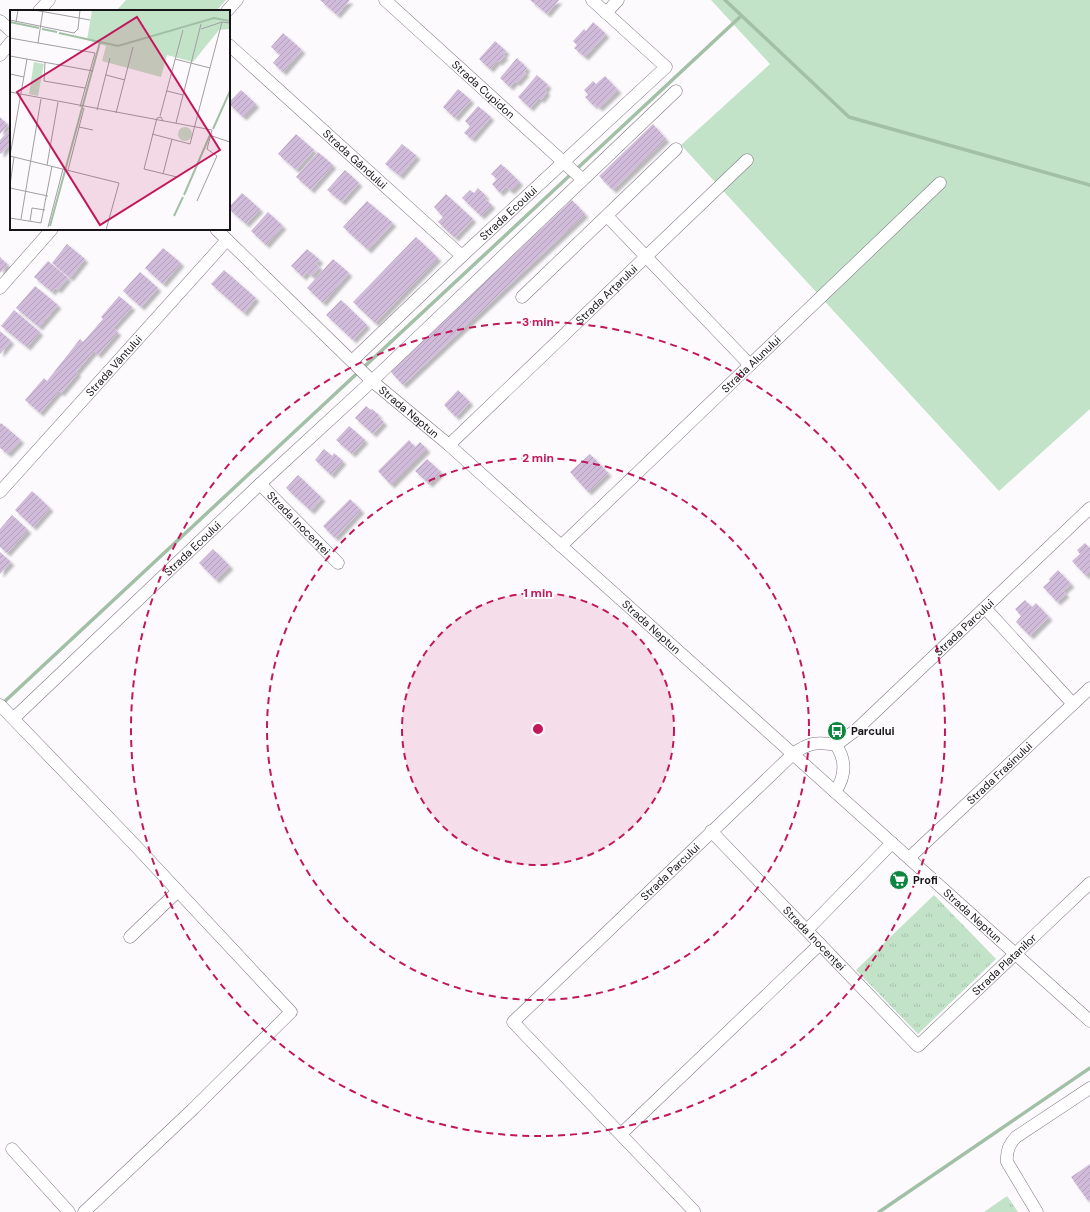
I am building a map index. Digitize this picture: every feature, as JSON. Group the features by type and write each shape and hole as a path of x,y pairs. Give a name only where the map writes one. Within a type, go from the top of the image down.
{"street":[{"path":"40,10 49,0"},
{"path":"228,10 236,0"},
{"name":"Strada Cupidon","path":"385,0 579,177"},
{"path":"592,0 606,13 618,0"},
{"name":"Strada Ecoului","path":"355,363 462,256 565,164 666,67 606,13"},
{"path":"0,21 10,31"},
{"path":"0,55 10,43"},
{"name":"Strada Gândului","path":"230,46 462,256"},
{"name":"Strada Ecoului","path":"14,718 579,177 676,91"},
{"path":"522,297 676,149"},
{"name":"Strada Arțarului","path":"449,445 747,160"},
{"name":"Strada Alunului","path":"561,546 940,182"},
{"path":"607,216 750,365"},
{"path":"0,288 51,230"},
{"name":"Strada Neptun","path":"217,230 369,378 449,445 1090,1020"},
{"name":"Strada Vântului","path":"0,492 227,240"},
{"name":"Strada Inocenței","path":"260,484 338,563"},
{"name":"Strada Parcului","path":"621,1134 513,1022 793,754 805,745 824,742 836,745 856,730 1090,508"},
{"path":"985,608 1073,704"},
{"name":"Strada Frasinului","path":"909,858 1090,688"},
{"path":"0,705 178,891 291,1012 193,1109 84,1212"},
{"path":"835,792 840,784 844,769 842,754 836,745"},
{"name":"Strada Inocenței","path":"712,831 918,1046"},
{"path":"807,930 892,843"},
{"name":"Strada Platanilor","path":"918,1046 1090,883"},
{"path":"130,937 178,891"},
{"path":"694,1211 621,1134 820,944"},
{"path":"1037,1212 1007,1162 1008,1149 1016,1137 1090,1088"},
{"path":"12,1149 69,1212"}],"green space":[{"path":"126,0 226,0 217,10 117,10"},
{"path":"711,0 1090,0 1090,409 999,491 681,145 770,64"},
{"path":"934,895 996,959 918,1034 856,970"},
{"path":"1007,1196 1018,1212 984,1212"}],"building":[{"path":"320,0 350,0 337,15"},
{"path":"530,0 559,0 547,14"},
{"path":"593,22 606,34 585,57 574,48 577,45 573,41 584,29 586,31"},
{"path":"283,33 302,50 283,72 273,63 280,55 271,47"},
{"path":"495,41 506,51 503,55 505,56 499,62 497,61 490,69 479,59"},
{"path":"517,58 527,68 524,72 526,73 517,83 515,81 510,87 500,78"},
{"path":"537,75 548,85 545,90 547,92 541,100 539,98 530,108 518,97"},
{"path":"605,76 618,90 599,108 595,104 594,106 585,97 588,95 584,90 593,81 596,84"},
{"path":"458,89 471,100 455,118 443,107"},
{"path":"241,90 256,104 243,117 230,105 230,101"},
{"path":"478,106 491,117 472,139 464,133 470,126 465,121"},
{"path":"0,117 8,125 0,134"},
{"path":"653,124 666,139 613,190 599,176"},
{"path":"9,130 10,131 10,144 1,154 0,153 0,140"},
{"path":"296,134 314,150 296,170 278,154"},
{"path":"402,144 417,156 400,176 385,164"},
{"path":"318,152 333,165 311,190 296,177"},
{"path":"501,164 520,182 511,191 506,187 500,193 492,184 497,179 491,174"},
{"path":"345,170 359,183 342,202 327,190"},
{"path":"478,188 486,196 484,198 492,205 481,216 462,198 470,190 474,193"},
{"path":"242,193 260,209 246,224 230,210 230,206"},
{"path":"446,194 473,219 455,238 438,222 443,217 434,207"},
{"path":"572,200 585,214 403,385 390,371"},
{"path":"367,201 393,223 368,250 343,227"},
{"path":"268,212 283,226 266,245 251,231"},
{"path":"416,237 438,258 375,323 353,302"},
{"path":"67,244 85,259 70,278 52,263"},
{"path":"163,248 181,263 163,284 145,268"},
{"path":"307,249 320,260 316,264 320,267 312,276 307,272 303,277 291,266"},
{"path":"0,257 8,265 0,273"},
{"path":"333,259 349,273 323,303 307,288"},
{"path":"48,261 68,278 58,290 55,288 52,292 34,277"},
{"path":"224,270 256,298 244,313 211,284"},
{"path":"140,272 158,288 141,307 123,291"},
{"path":"35,286 58,305 39,327 16,308"},
{"path":"119,296 132,307 113,328 118,332 98,355 94,351 61,393 59,391 40,413 25,400 44,378 47,381 80,339 83,342 103,319 101,317"},
{"path":"341,300 367,325 353,340 326,315"},
{"path":"14,310 40,332 27,347 1,326"},
{"path":"0,331 11,341 0,354"},
{"path":"458,390 470,402 456,417 444,405"},
{"path":"366,406 379,415 378,417 384,422 373,434 355,418"},
{"path":"1,423 21,440 8,454 0,448"},
{"path":"349,426 365,440 352,454 336,440"},
{"path":"409,440 415,447 420,442 427,449 391,485 378,471"},
{"path":"324,449 332,456 334,453 343,461 331,475 315,460"},
{"path":"590,454 608,473 588,492 570,472"},
{"path":"427,459 441,472 429,484 415,471"},
{"path":"298,475 322,498 311,511 286,488"},
{"path":"32,491 50,508 33,527 15,510"},
{"path":"350,499 361,510 335,538 323,526"},
{"path":"12,515 28,530 7,553 0,547 0,529"},
{"path":"1085,543 1090,548 1090,572 1086,576 1072,561 1080,554 1077,550"},
{"path":"213,549 230,566 216,580 199,563"},
{"path":"0,552 11,562 0,574"},
{"path":"1058,570 1071,584 1063,591 1066,594 1057,602 1043,587 1050,581 1049,579"},
{"path":"1025,600 1032,607 1036,603 1049,617 1030,636 1016,622 1021,616 1015,609"},
{"path":"1090,1164 1090,1200 1088,1201 1071,1177"}],"waterway":[{"path":"725,0 849,117 1090,185"},
{"path":"3,703 741,16"},
{"path":"879,1212 1090,1068"}],"place":[{"name":"Parcului","path":"837,731"},
{"name":"Profi","path":"899,880"}]}
